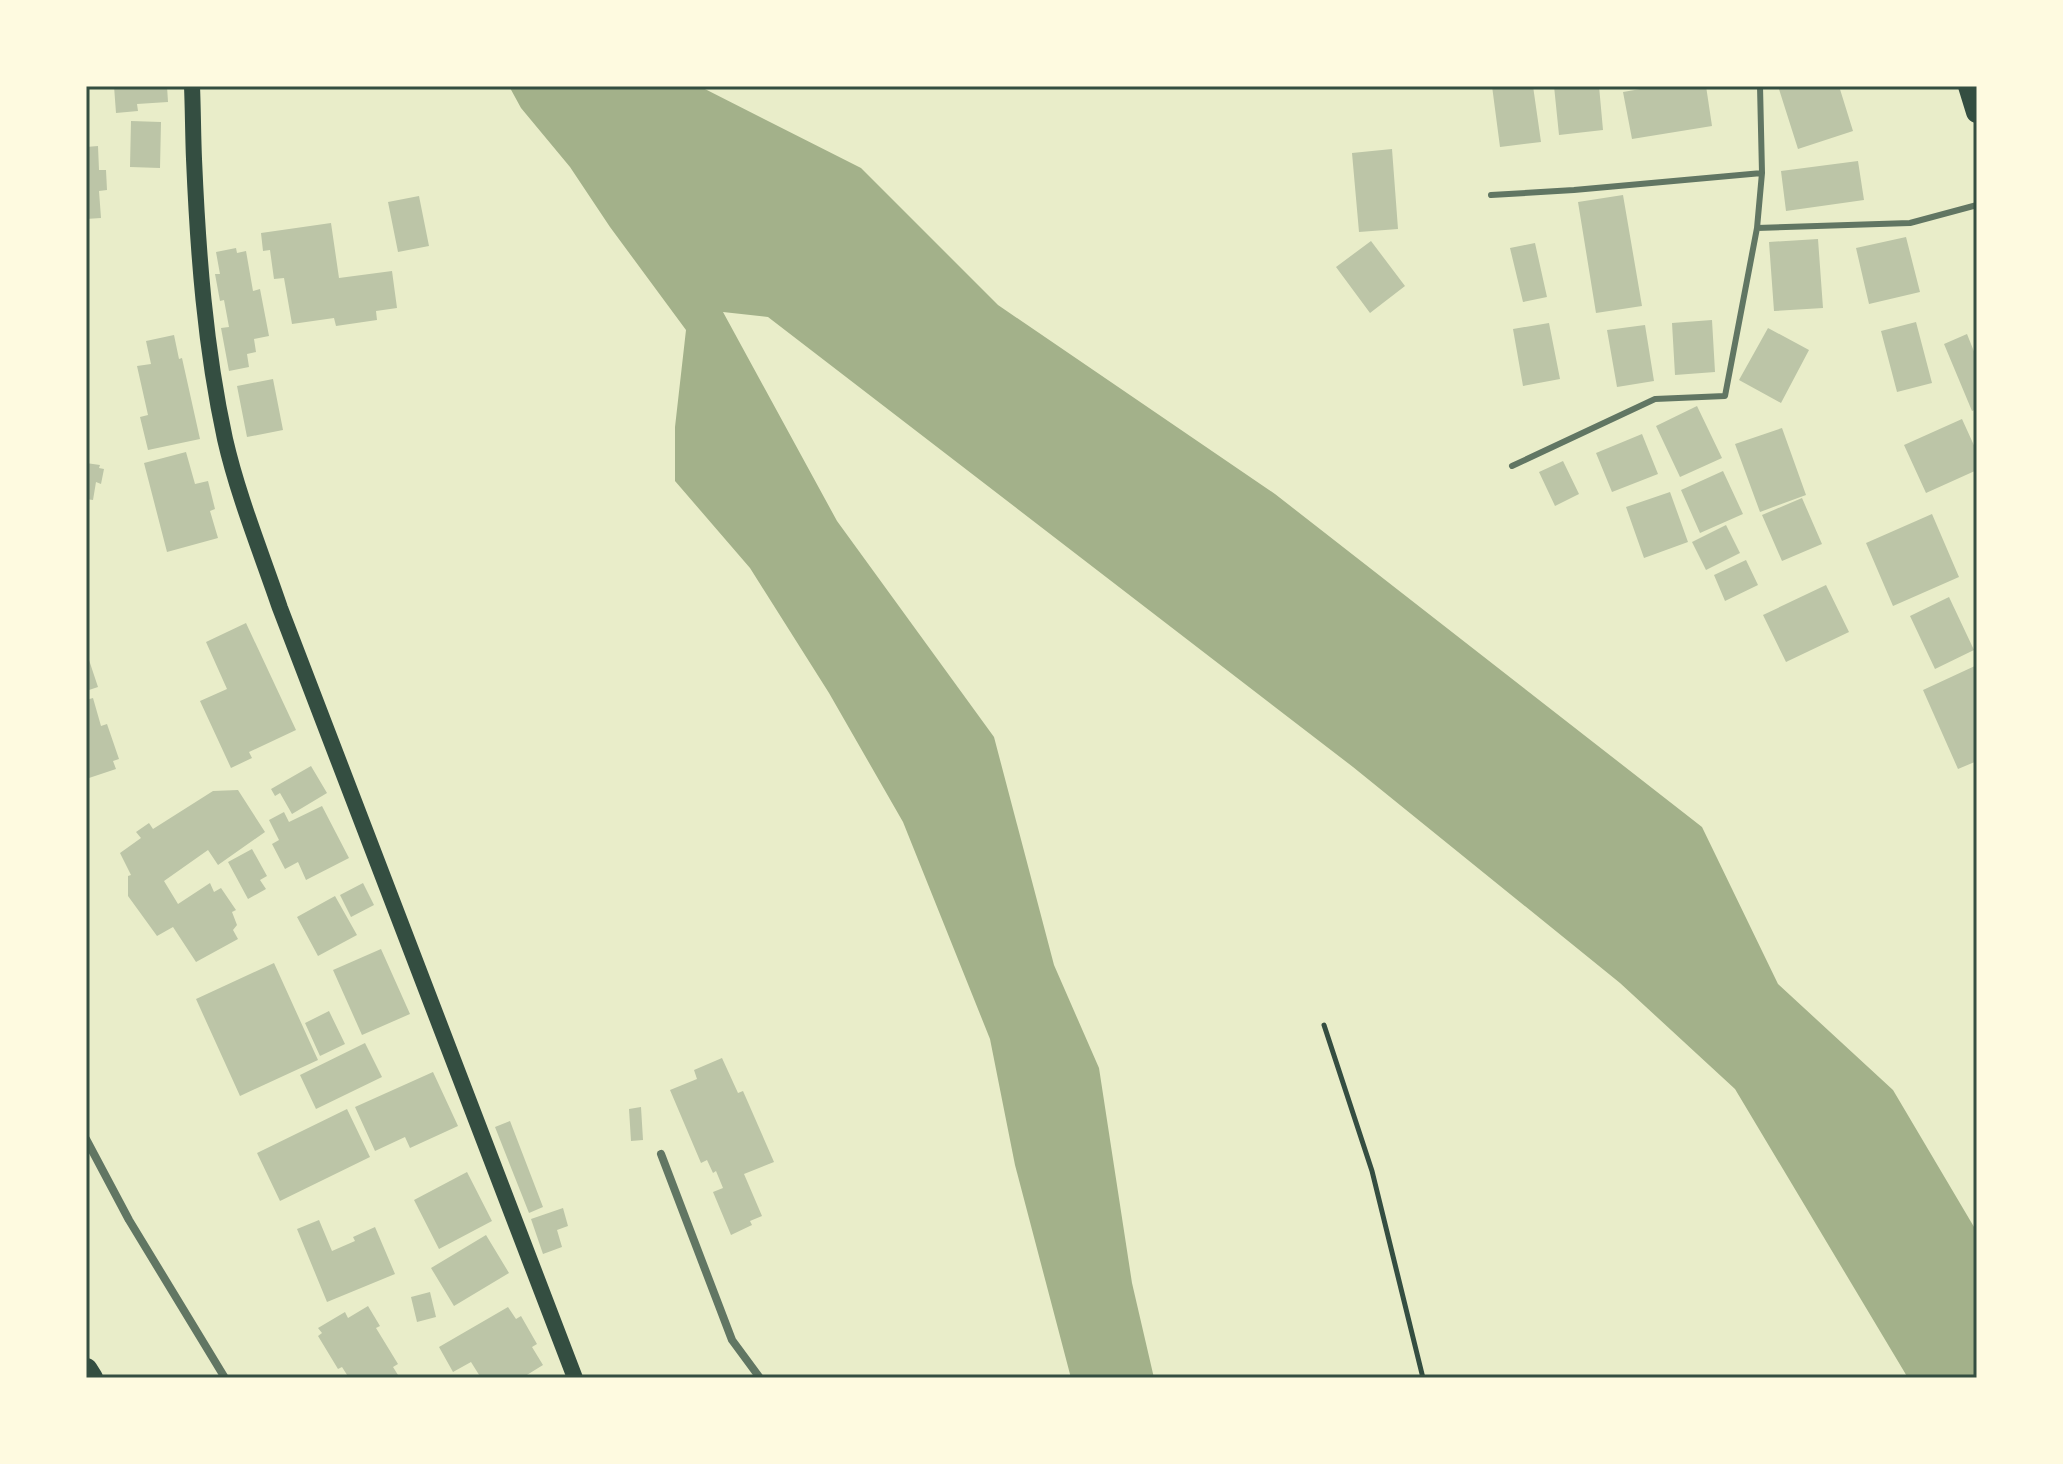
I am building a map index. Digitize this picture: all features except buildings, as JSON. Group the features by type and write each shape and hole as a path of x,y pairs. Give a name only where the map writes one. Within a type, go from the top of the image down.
{"highway":[{"path":"1969,86 1977,112"},
{"path":"86,1370 91,1378"}],"main road":[{"path":"192,86 204,307 215,387 239,487 280,608 575,1378"}],"street":[{"path":"86,1139 129,1220 225,1378"},
{"path":"661,1154 732,1340 760,1378"}],"lane":[{"path":"1512,466 1655,399 1725,396 1757,228 1762,173 1760,86"},
{"path":"1491,195 1762,173"},
{"path":"1757,228 1910,223 1977,205"}],"path":[{"path":"1324,1025 1372,1171 1423,1378"}],"shaded area":[{"path":"509,86 699,86 861,168 998,305 1275,494 1702,827 1778,984 1893,1090 1977,1232 1977,1378 1908,1378 1735,1089 1620,983 1353,767 768,317 723,312 837,521 994,737 1054,965 1099,1068 1132,1283 1154,1378 1071,1378 1015,1165 990,1039 903,822 829,693 750,568 675,481 675,427 686,330 570,167 521,108"}]}
